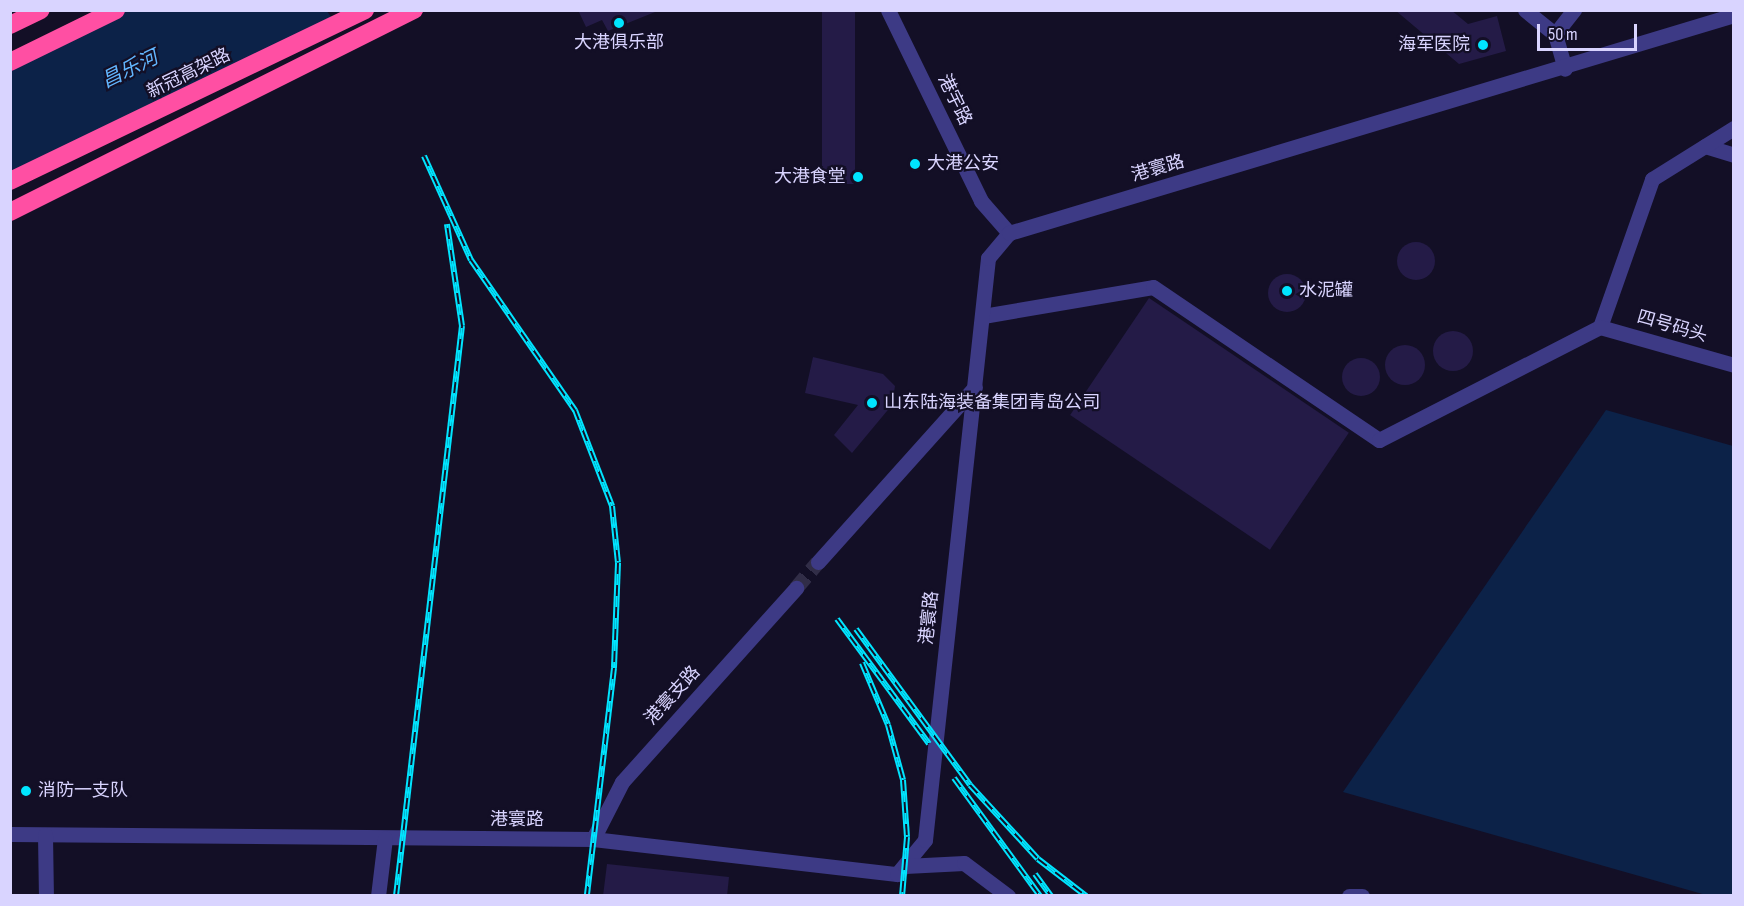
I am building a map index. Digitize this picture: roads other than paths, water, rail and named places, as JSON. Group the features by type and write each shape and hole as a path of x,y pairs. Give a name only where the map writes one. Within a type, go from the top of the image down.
{"highway":[{"path":"10,24 41,10"},
{"path":"10,62 116,10"},
{"name":"新冠高架路","path":"30,173 365,10"},
{"path":"10,212 414,10"},
{"path":"10,181 30,173"},
{"path":"10,186 30,173"}],"street":[{"path":"10,52 96,10"},
{"name":"港宇路","path":"888,10 981,201 1009,233"},
{"path":"1525,10 1555,34 1565,69"},
{"path":"1555,34 1574,10"},
{"name":"港寰路","path":"10,834 593,839 854,872 897,874 925,840 988,258 1009,233 1565,69 1734,15"},
{"path":"983,316 1153,287 1378,440 1600,327 1652,179 1734,128"},
{"path":"1705,146 1734,154"},
{"name":"四号码头","path":"1600,327 1734,365"},
{"path":"819,562 975,387"},
{"name":"港寰支路","path":"593,839 622,782 795,588"},
{"path":"45,835 46,896"},
{"path":"378,896 385,838"},
{"path":"905,866 964,863 1008,896"}],"water":[{"name":"昌乐河","path":"326,10 332,18 11,177 11,66 125,11"},
{"path":"1606,410 1733,446 1733,895 1706,895 1343,792"}],"tunnel":[{"path":"796,588 818,562"}],"railway":[{"path":"424,156 471,260 575,410 612,506 618,563 614,668 587,896"},
{"path":"396,896 462,326 447,224"},
{"path":"837,619 929,744"},
{"path":"856,629 970,785 1038,859 1086,896"},
{"path":"862,663 888,725 903,780 907,837 902,896"},
{"path":"954,778 1040,896"},
{"path":"1035,874 1051,896"}],"place":[{"name":"大港俱乐部","path":"619,23"},
{"name":"海军医院","path":"1483,45"},
{"name":"大港公安","path":"915,164"},
{"name":"大港食堂","path":"858,177"},
{"name":"水泥罐","path":"1287,291"},
{"name":"山东陆海装备集团青岛公司","path":"872,403"},
{"name":"消防一支队","path":"26,791"}]}
